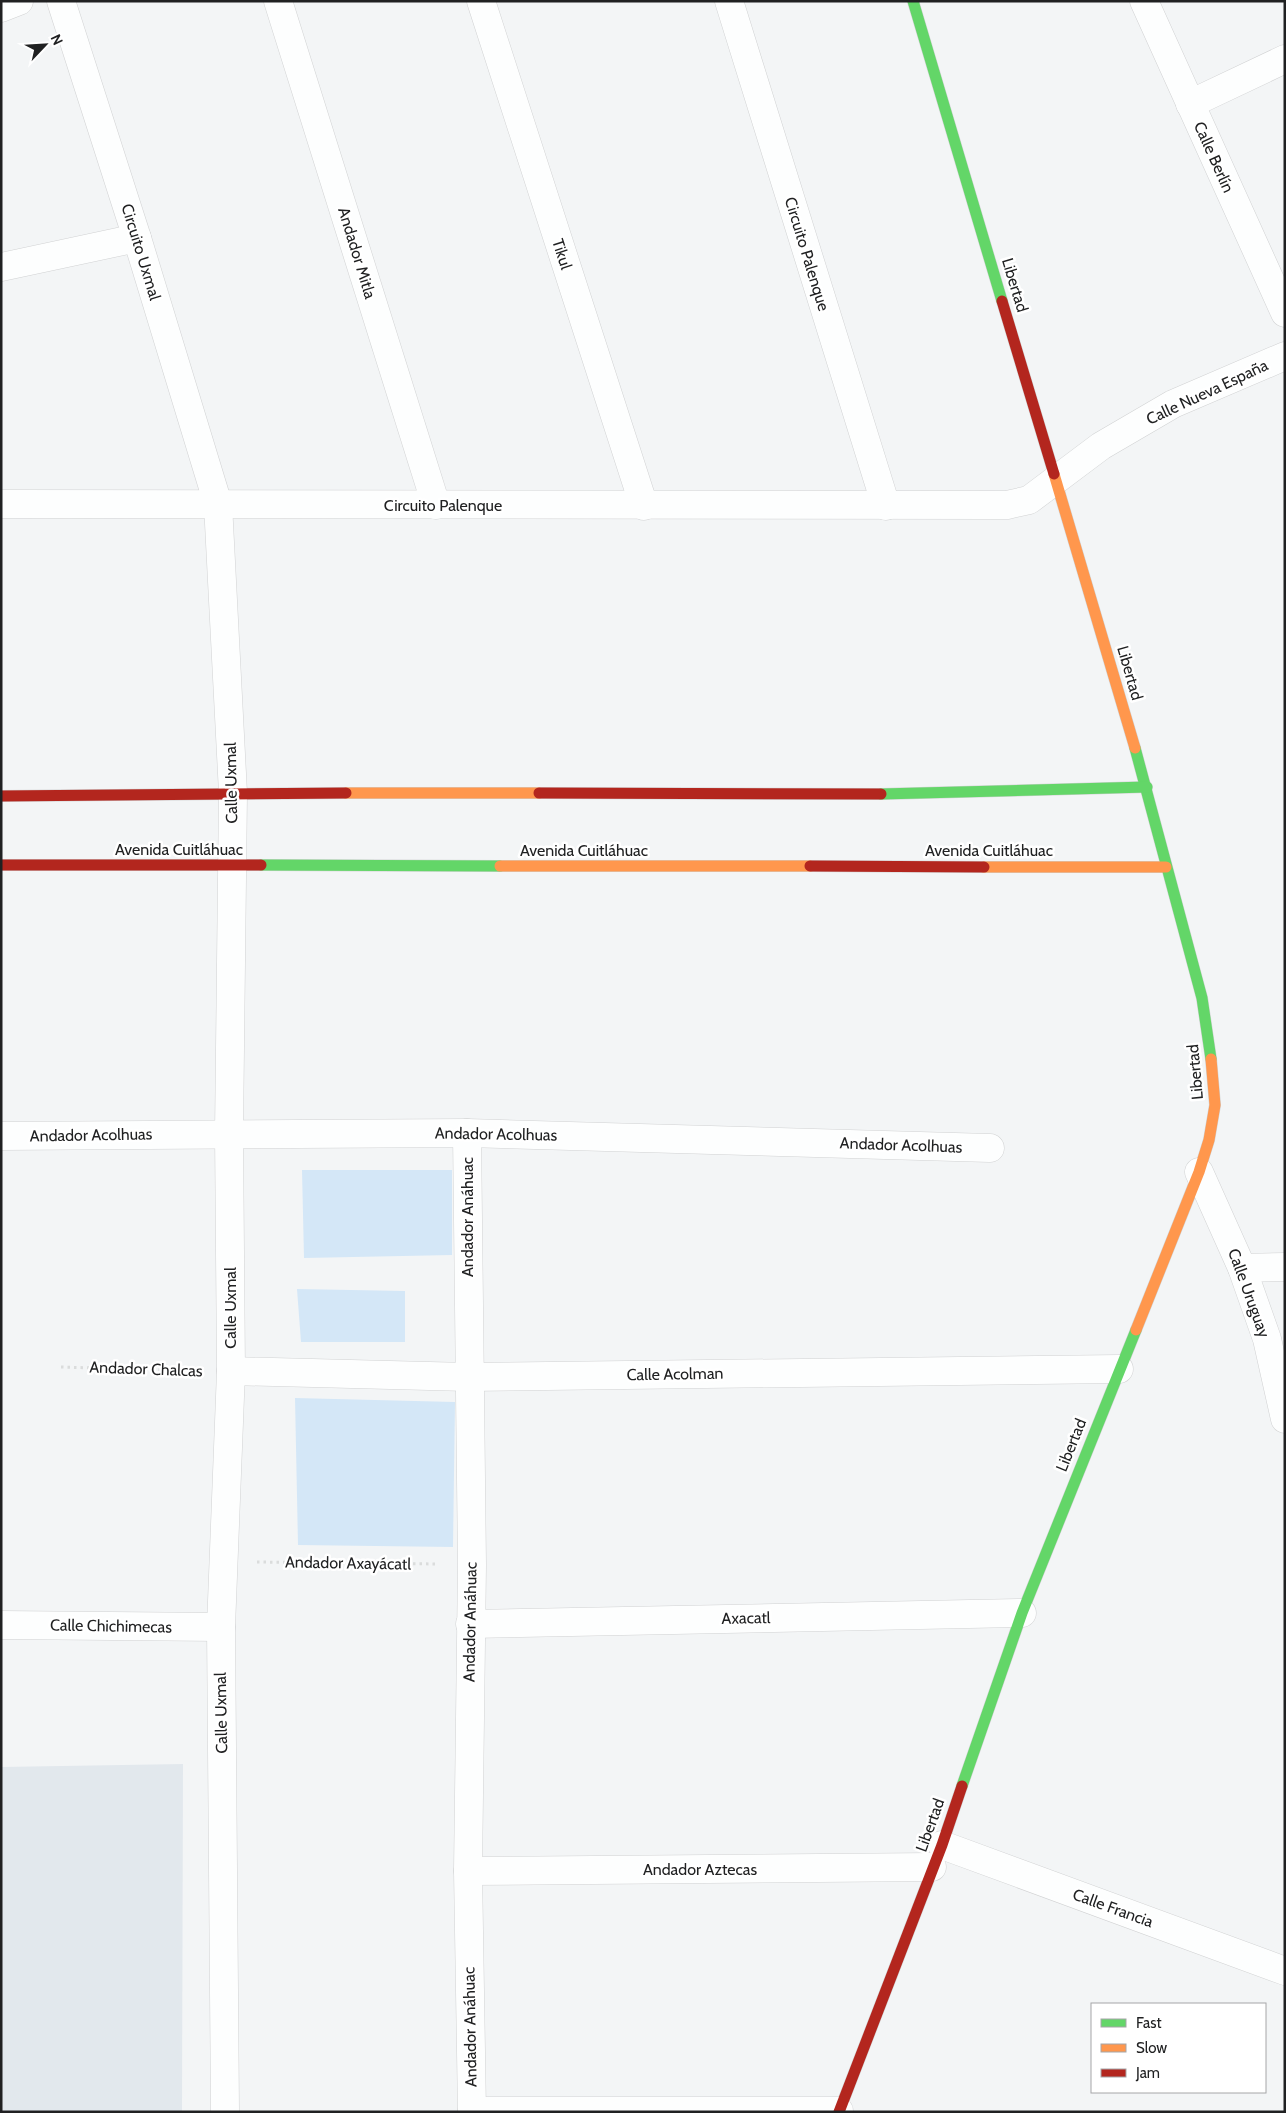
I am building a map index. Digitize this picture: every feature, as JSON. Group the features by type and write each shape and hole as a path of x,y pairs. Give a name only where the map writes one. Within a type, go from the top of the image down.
{"main road":[{"name":"Libertad","path":"839,2111 937,1856 1022,1613 1199,1172 1209,1140 1214,1105 1213,1069 1202,998 1166,867 1147,787 913,1"},
{"path":"1,796 233,793 930,794 1147,787"},
{"name":"Avenida Cuitláhuac","path":"1,866 1166,867"}],"street":[{"path":"1,8 19,1"},
{"name":"Circuito Uxmal","path":"61,1 137,238 218,504"},
{"name":"Andador Mitla","path":"278,1 436,505"},
{"name":"Tikul","path":"481,1 644,506"},
{"name":"Circuito Palenque","path":"729,1 886,506"},
{"name":"Calle Berlín","path":"1144,1 1285,312"},
{"path":"1190,104 1285,59"},
{"path":"1,267 137,238"},
{"name":"Calle Nueva España","path":"1056,481 1101,446 1173,404 1285,356"},
{"name":"Circuito Palenque","path":"1,504 1008,505 1029,500 1056,481"},
{"name":"Calle Uxmal","path":"218,504 233,793 229,1133 231,1372 220,1628 225,2112"},
{"name":"Andador Acolhuas","path":"1,1136 229,1133 467,1133 990,1148"},
{"name":"Andador Anáhuac","path":"467,1133 468,1377 472,1565 468,1870 472,2112"},
{"name":"Calle Uruguay","path":"1199,1172 1242,1268 1267,1339 1285,1419"},
{"path":"1242,1268 1285,1267"},
{"name":"Calle Acolman","path":"231,1372 468,1377 1119,1369"},
{"name":"Axacatl","path":"470,1624 1022,1613"},
{"name":"Calle Chichimecas","path":"1,1625 220,1628"},
{"name":"Andador Aztecas","path":"468,1870 937,1856"},
{"name":"Calle Francia","path":"937,1856 1285,1971"},
{"path":"472,2112 839,2111"}],"path":[{"name":"Andador Chalcas","path":"61,1367 231,1372"},
{"name":"Andador Axayácatl","path":"224,1562 472,1565"}],"shaded area":[{"path":"302,1170 452,1170 452,1255 304,1258"},
{"path":"297,1289 405,1291 405,1342 301,1342"},
{"path":"295,1398 455,1402 453,1547 298,1545"},
{"path":"183,1764 182,2112 1,2112 1,1767"}],"traffic: fast":[{"path":"913,1 1002,301"},
{"path":"1135,748 1202,998 1211,1059"},
{"path":"881,794 1147,787"},
{"path":"261,865 500,866"},
{"path":"962,1786 1022,1613 1136,1330"}],"traffic: slow":[{"path":"1054,474 1135,748"},
{"path":"346,793 539,793"},
{"path":"500,866 810,866"},
{"path":"984,867 1166,867"},
{"path":"1136,1330 1199,1172 1209,1140 1215,1105 1211,1059"}],"traffic: jam":[{"path":"1002,301 1054,474"},
{"path":"1,796 346,793"},
{"path":"539,793 881,794"},
{"path":"1,865 261,865"},
{"path":"810,866 984,867"},
{"path":"839,2112 942,1845 962,1786"}]}
